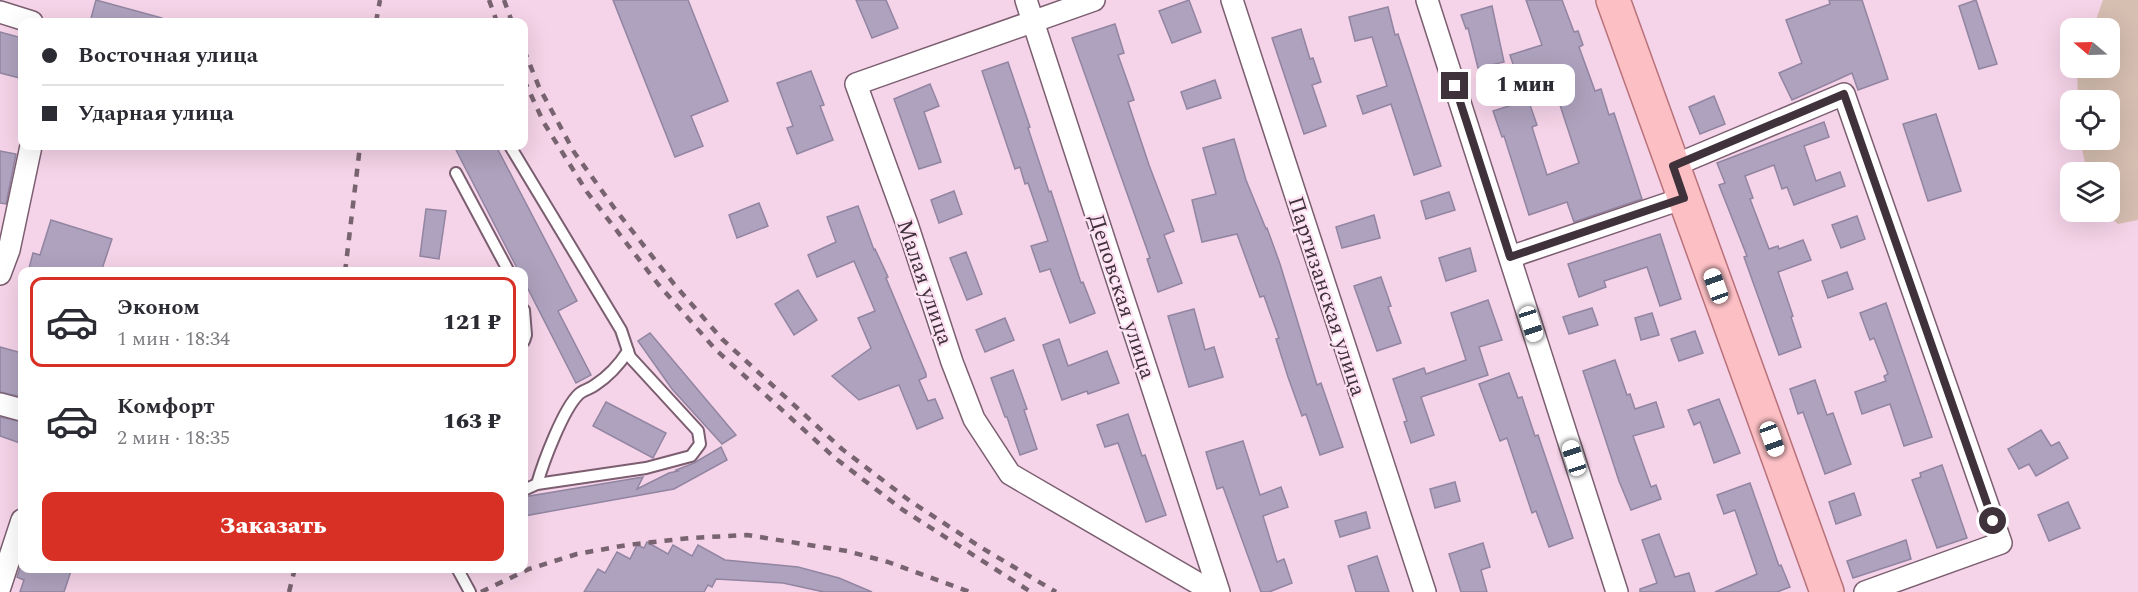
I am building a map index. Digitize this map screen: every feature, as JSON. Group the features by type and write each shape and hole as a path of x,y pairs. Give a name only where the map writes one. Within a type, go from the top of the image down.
{"main road":[{"path":"1613,0 1827,592"}],"street":[{"name":"Деповская улица","path":"1026,0 1219,592"},
{"path":"1033,22 1094,0"},
{"name":"Партизанская улица","path":"1232,0 1425,592"},
{"path":"1428,0 1617,592"},
{"path":"0,12 19,18"},
{"name":"Малая улица","path":"1033,22 856,84 907,224 952,362 974,419 1010,474 1213,592"},
{"path":"1673,166 1844,94 2001,543 1865,592"},
{"path":"0,274 9,250 31,150"},
{"path":"1510,257 1684,198"},
{"path":"0,404 18,409"},
{"path":"0,587 18,532"}],"lane":[{"path":"512,150 621,330 630,357 698,431 700,444 691,456 646,468 537,484 528,488"},
{"path":"456,173 505,267"},
{"path":"537,484 563,419 579,394 611,373 628,351"},
{"path":"460,573 470,592"}],"shaded area":[{"path":"2103,0 2138,0 2138,220 2118,224 2116,222 2120,222 2120,162 2085,162 2082,150 2120,150 2120,90 2078,90 2077,78 2120,78 2120,18 2097,18"}],"building":[{"path":"96,0 162,18 91,18"},
{"path":"613,0 688,0 728,101 691,116 703,146 675,157"},
{"path":"856,0 886,0 898,28 872,38"},
{"path":"1189,0 1201,32 1172,43 1159,11"},
{"path":"1526,0 1562,0 1574,32 1578,31 1583,45 1579,47 1595,91 1601,89 1609,115 1614,113 1642,199 1574,222 1567,202 1529,215 1504,136 1502,137 1493,111 1525,101 1510,55 1542,45","holes":["1557,96 1579,163 1547,175 1532,127 1537,125 1530,105"]},
{"path":"1829,0 1862,0 1888,79 1858,90 1852,73 1792,100 1779,73 1802,63 1786,20 1830,4"},
{"path":"1976,0 1997,64 1979,69 1959,6"},
{"path":"1492,6 1504,62 1478,68 1468,28 1466,29 1461,15"},
{"path":"1388,7 1395,35 1398,34 1441,166 1414,175 1391,104 1363,114 1357,96 1387,86 1372,37 1355,41 1349,17"},
{"path":"1115,24 1124,53 1118,55 1134,100 1128,102 1174,231 1164,235 1182,283 1158,292 1147,259 1150,258 1072,38"},
{"path":"1301,29 1310,59 1313,58 1321,82 1312,85 1326,126 1304,134 1272,38"},
{"path":"0,32 18,37 18,78 0,73"},
{"path":"1008,62 1049,192 1051,191 1081,283 1083,282 1095,313 1070,323 1050,269 1040,272 1031,246 1048,241 1028,183 1025,184 1020,167 1015,169 982,71"},
{"path":"811,71 824,105 820,106 833,140 797,154 787,128 793,126 777,83"},
{"path":"1215,80 1221,98 1187,109 1181,92"},
{"path":"930,84 939,106 924,112 941,162 919,169 894,99"},
{"path":"1714,96 1725,124 1700,134 1689,107"},
{"path":"1936,114 1961,191 1928,201 1903,124"},
{"path":"1824,122 1829,137 1804,146 1816,181 1840,172 1845,186 1794,205 1787,187 1782,189 1774,165 1745,176 1753,198 1750,199 1769,249 1778,246 1779,249 1803,240 1811,260 1778,272 1801,347 1779,355 1744,257 1747,256 1719,185 1725,183 1717,163"},
{"path":"1234,139 1246,180 1280,264 1317,385 1321,383 1343,447 1320,455 1306,414 1302,416 1288,377 1276,339 1279,338 1264,296 1260,297 1237,234 1202,242 1192,200 1216,194 1203,148"},
{"path":"456,150 498,150 577,301 558,311 591,375 576,383 528,289 528,267 516,267"},
{"path":"0,151 16,154 6,204 0,203"},
{"path":"954,191 962,214 939,223 931,200"},
{"path":"1449,192 1455,210 1426,219 1421,201"},
{"path":"759,203 768,226 737,238 729,215"},
{"path":"858,206 926,374 926,377 919,380 928,401 935,399 943,418 917,429 899,385 859,400 832,376 871,348 858,318 875,311 854,261 817,277 808,255 836,242 827,217"},
{"path":"426,209 446,211 439,259 420,256"},
{"path":"1374,215 1380,238 1342,248 1336,227"},
{"path":"1857,216 1865,239 1841,248 1832,225"},
{"path":"51,220 112,239 103,267 29,267 33,253 40,255"},
{"path":"1660,234 1681,299 1660,306 1647,267 1604,281 1606,287 1579,297 1568,264"},
{"path":"1470,248 1476,271 1446,281 1439,258"},
{"path":"966,252 982,294 967,300 950,258"},
{"path":"1847,272 1853,289 1828,298 1822,281"},
{"path":"1381,277 1391,306 1388,307 1401,343 1377,351 1354,286"},
{"path":"798,290 817,320 794,335 775,304"},
{"path":"1488,300 1502,340 1479,347 1488,375 1421,397 1434,435 1411,443 1404,422 1407,421 1393,379 1424,368 1426,374 1466,360 1451,313"},
{"path":"1886,303 1932,437 1904,446 1890,404 1862,414 1855,392 1886,381 1884,376 1888,374 1874,338 1870,340 1860,313"},
{"path":"1592,308 1598,325 1569,334 1563,317"},
{"path":"1194,309 1205,350 1214,347 1223,377 1189,387 1168,316"},
{"path":"1652,313 1659,335 1641,340 1635,318"},
{"path":"1005,318 1014,340 985,352 976,330"},
{"path":"1695,331 1703,353 1679,361 1671,339"},
{"path":"650,333 736,435 722,444 672,389 638,341"},
{"path":"1059,339 1068,366 1107,351 1119,383 1062,400 1043,345"},
{"path":"0,347 18,352 18,396 0,392"},
{"path":"1615,360 1627,395 1630,394 1635,409 1656,402 1664,427 1633,436 1651,487 1656,485 1661,499 1631,510 1619,481 1583,371"},
{"path":"1013,370 1027,409 1024,410 1037,449 1020,455 991,378"},
{"path":"1509,373 1518,398 1522,397 1535,436 1538,435 1573,538 1549,547 1536,511 1532,513 1507,438 1500,441 1479,384"},
{"path":"1815,380 1827,415 1833,413 1851,464 1825,474 1803,412 1798,414 1790,389"},
{"path":"1719,399 1740,453 1714,463 1700,422 1694,425 1688,410"},
{"path":"606,402 666,433 653,458 593,426"},
{"path":"1128,414 1166,515 1146,522 1118,443 1105,447 1097,425"},
{"path":"0,417 18,421 18,442 0,436"},
{"path":"2041,430 2051,446 2059,442 2068,458 2036,476 2029,464 2019,469 2008,449"},
{"path":"1243,441 1260,495 1281,487 1288,507 1263,516 1277,562 1284,559 1292,583 1269,592 1261,592 1223,487 1217,489 1206,452"},
{"path":"721,447 727,460 674,489 528,515 528,496 643,477 637,489 694,463"},
{"path":"1942,465 1967,538 1937,548 1912,480 1921,477 1920,473"},
{"path":"1455,482 1460,501 1435,508 1430,489"},
{"path":"1750,483 1779,566 1781,565 1790,587 1777,592 1715,592 1757,574 1735,510 1724,514 1717,495"},
{"path":"1854,493 1861,515 1836,524 1829,502"},
{"path":"2068,502 2080,528 2049,541 2038,515"},
{"path":"1366,512 1370,528 1340,537 1335,521"},
{"path":"1659,534 1675,577 1689,573 1695,592 1640,592 1640,589 1657,583 1642,540"},
{"path":"1906,540 1911,559 1853,578 1847,561"},
{"path":"647,542 668,554 673,545 692,556 698,545 725,560 798,567 839,578 872,592 824,592 783,583 716,579 712,587 708,585 704,592 584,592 598,569 605,573 617,552 630,559 637,545 644,548"},
{"path":"1483,543 1490,567 1481,570 1487,592 1461,592 1449,554"},
{"path":"1377,556 1389,592 1356,592 1348,566"},
{"path":"18,573 70,573 64,592 20,592 24,580 17,577"}],"railway":[{"path":"377,18 380,0"},
{"path":"489,0 496,18"},
{"path":"504,0 511,18"},
{"path":"528,60 539,87 574,152 674,284 722,339 842,449 910,501 982,548 1056,592"},
{"path":"528,89 544,123 587,192 658,284 716,350 835,458 903,510 1031,592"},
{"path":"346,267 360,150"},
{"path":"528,569 577,554 627,545 747,535 847,551 888,562 970,592"},
{"path":"289,592 294,573"},
{"path":"481,592 521,573"}],"route":[{"path":"1455,86 1510,257 1684,198 1673,166 1844,94 1993,521"}]}
